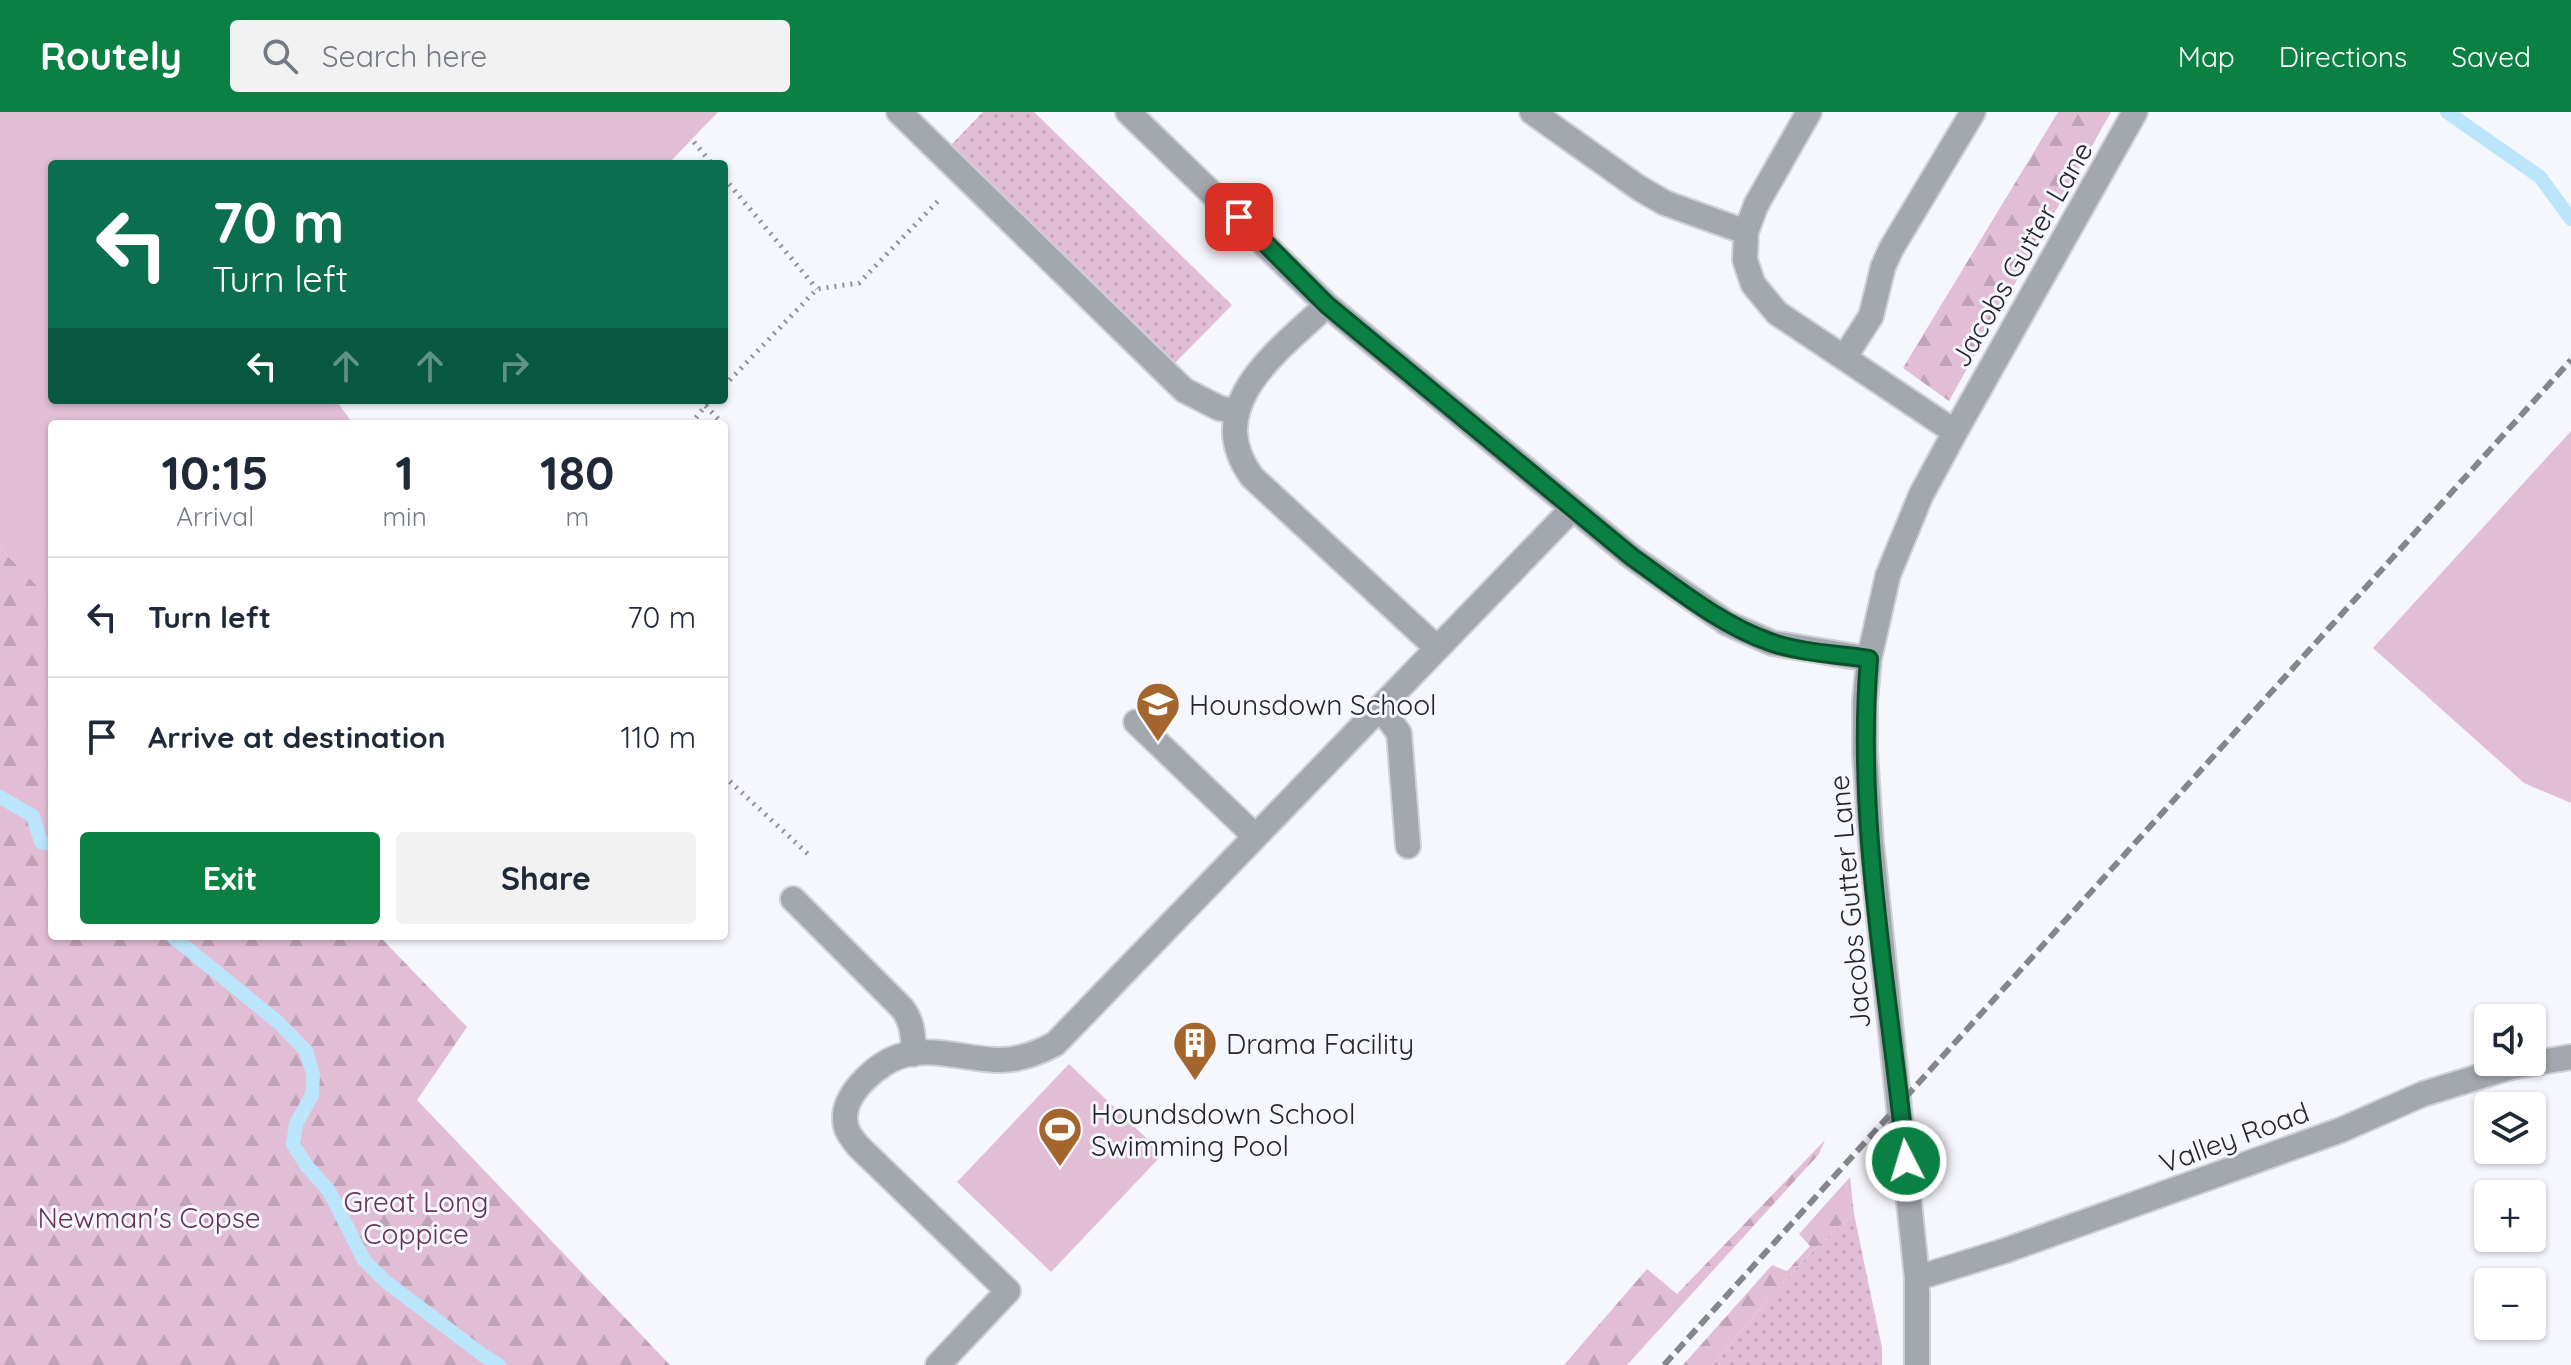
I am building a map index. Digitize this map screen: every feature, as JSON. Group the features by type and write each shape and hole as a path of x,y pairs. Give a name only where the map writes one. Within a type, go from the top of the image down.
{"street":[{"path":"899,112 1184,390 1219,408 1237,412"},
{"path":"1128,112 1327,305 1632,557 1727,623 1772,643 1869,659"},
{"path":"1532,112 1652,196 1746,232"},
{"path":"1809,112 1756,205 1746,232 1745,260 1753,284 1777,313 1955,432"},
{"path":"1844,358 1871,316 1883,267 1891,249 1973,112"},
{"name":"Jacobs Gutter Lane","path":"1917,1365 1917,1278 1871,842 1865,753 1869,659 1888,575 1904,532 1955,432 2135,112"},
{"path":"1327,305 1265,364 1248,385 1237,412 1234,442 1239,460 1252,477 1437,648"},
{"path":"938,1365 1008,1291 848,1133 845,1118 849,1102 860,1087 892,1059 914,1054 950,1054 998,1060 1036,1054 1055,1044 1573,508"},
{"path":"1380,708 1399,733 1408,846"},
{"path":"1136,722 1255,836"},
{"path":"793,899 909,1017 914,1054"},
{"name":"Valley Road","path":"1917,1278 2004,1251 2341,1130 2423,1094 2511,1067 2571,1057"}],"path":[{"path":"694,142 709,160"},
{"path":"728,382 817,289 859,283 963,174"},
{"path":"728,183 817,289"},
{"path":"707,404 721,420"},
{"path":"728,780 808,854"}],"green space":[{"path":"0,112 718,112 672,160 48,160 48,404 339,404 350,420 48,420 48,597 0,548"},
{"path":"983,112 1034,112 1232,305 1175,363 951,145"},
{"path":"2058,112 2111,112 1949,401 1903,368"},
{"path":"2571,431 2571,803 2524,783 2373,648"},
{"name":"Newman's Copse","path":"0,548 48,597 48,940 383,940 467,1027 417,1100 670,1365 0,1365"},
{"name":"Houndsdown School Swimming Pool","path":"1069,1064 1163,1154 1051,1272 957,1182"},
{"path":"1825,1140 1819,1154 1627,1365 1564,1365 1647,1269 1677,1294"},
{"path":"1850,1177 1854,1214 1797,1267 1713,1365 1683,1365 1772,1265 1787,1271 1810,1246 1799,1234"},
{"path":"1854,1214 1882,1348 1882,1365 1713,1365 1797,1267"}],"waterway":[{"path":"2447,112 2540,177 2571,219"},
{"path":"0,797 33,816 41,842 48,843"},
{"path":"177,940 279,1023 306,1051 313,1074 312,1095 296,1124 293,1144 306,1165 329,1191 364,1260 385,1281 499,1365"}],"railway":[{"path":"1664,1365 2571,360"}],"place":[{"name":"Hounsdown School","path":"1158,743"},
{"name":"Drama Facility","path":"1195,1082"},
{"name":"Houndsdown School Swimming Pool","path":"1060,1168"}],"route":[{"path":"1239,217 1327,305 1632,557 1686,596 1727,623 1772,643 1869,659 1865,753 1871,842 1906,1161"}],"park label":[{"name":"Great Long Coppice","path":"416,1217"}]}
